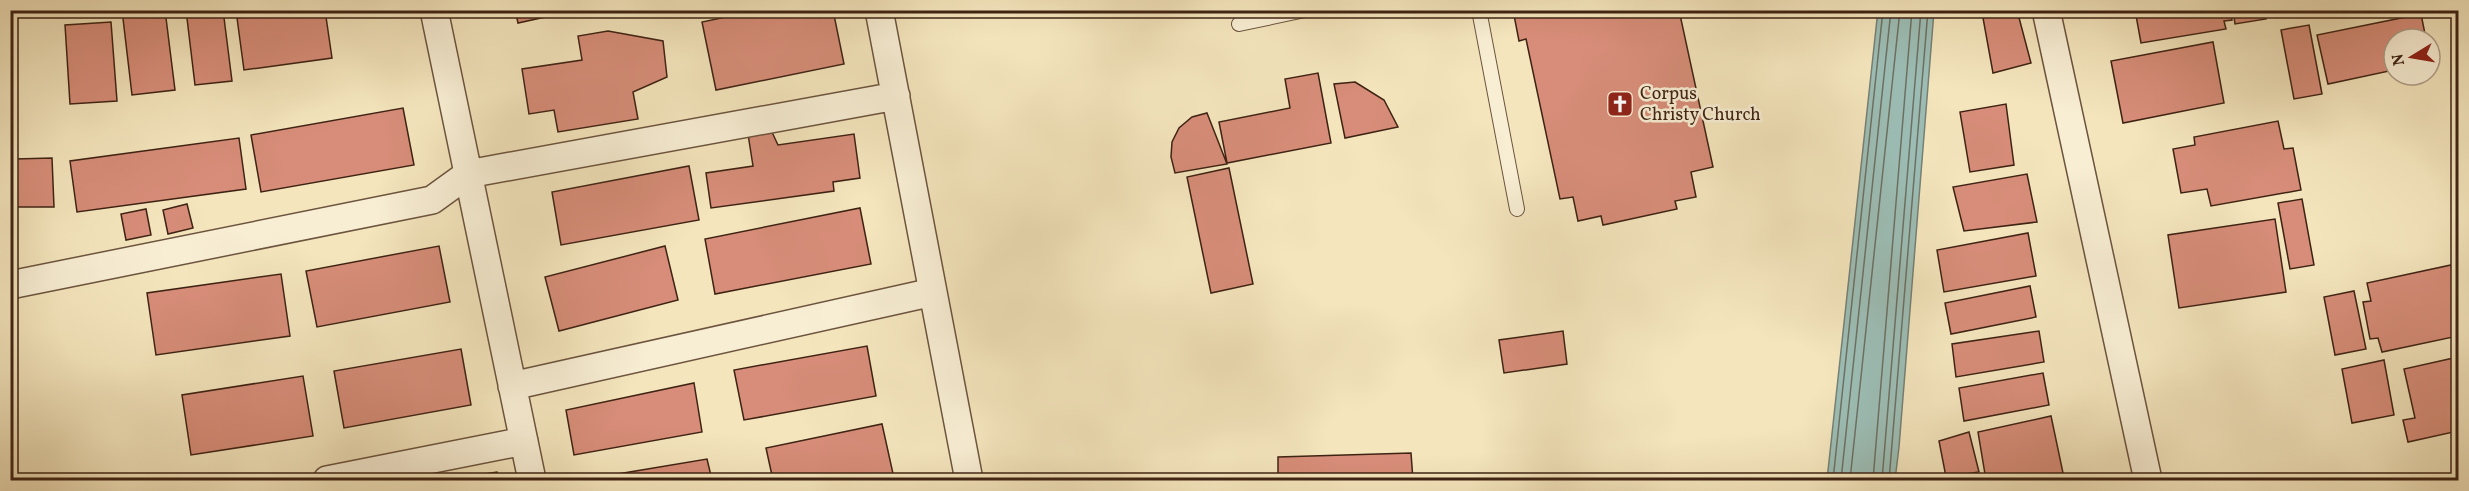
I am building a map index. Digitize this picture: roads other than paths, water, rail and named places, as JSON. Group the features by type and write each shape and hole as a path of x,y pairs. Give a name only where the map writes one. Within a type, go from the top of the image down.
{"street":[{"path":"434,10 532,480"},
{"path":"879,10 969,480"},
{"path":"2046,10 2148,480"},
{"path":"10,285 432,200 468,174 896,96"},
{"path":"512,386 933,292"},
{"path":"327,480 524,441"}],"lane":[{"path":"1239,24 1305,10"},
{"path":"1479,10 1517,209"}],"water":[{"path":"1878,10 1934,11 1899,447 1895,480 1827,480"}],"place":[{"name":"Corpus Christy Church","path":"1620,104"}]}
